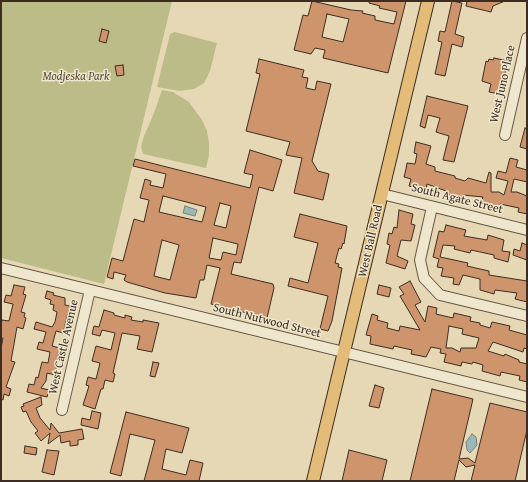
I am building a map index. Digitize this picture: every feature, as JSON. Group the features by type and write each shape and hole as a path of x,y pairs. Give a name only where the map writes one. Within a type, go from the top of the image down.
{"main road":[{"name":"West Ball Road","path":"314,481 428,1"}],"street":[{"name":"West Juno Place","path":"505,135 527,38"},
{"name":"South Agate Street","path":"382,194 527,230"},
{"path":"432,207 420,260 424,278 440,295 527,316"},
{"name":"South Nutwood Street","path":"1,268 527,397"},
{"name":"West Castle Avenue","path":"62,410 90,290"}],"green space":[{"name":"Modjeska Park","path":"1,1 172,1 104,284 1,258"},
{"path":"175,32 217,43 210,71 204,83 194,89 180,91 157,87 170,34"},
{"path":"162,90 173,92 189,102 202,120 207,131 209,143 209,155 206,168 143,154 141,146"}],"water":[{"path":"185,206 197,210 195,216 183,213"},
{"path":"472,434 476,437 477,445 470,453 467,450 466,442"}],"building":[{"path":"312,1 351,10 363,11 362,13 375,16 375,20 394,24 397,12 379,8 380,6 369,3 369,1 406,1 388,73 323,58 325,50 315,48 311,54 294,50 303,15 308,16","holes":["327,14 349,19 343,42 322,37"]},
{"path":"452,1 462,3 455,34 464,37 462,47 452,44 445,76 435,74 442,42 438,41 440,31 445,32"},
{"path":"467,1 505,1 493,6 491,12 466,6"},
{"path":"102,29 109,31 106,43 99,41"},
{"path":"494,58 508,61 500,94 489,92 491,84 482,81 486,61 488,62 489,59 493,60"},
{"path":"259,59 304,70 302,77 308,78 306,88 315,90 317,81 331,84 312,161 318,171 329,174 323,200 294,193 302,158 286,155 290,142 246,131 260,74 256,73"},
{"path":"123,65 124,75 117,76 115,66"},
{"path":"427,96 468,106 454,162 443,160 449,136 436,132 440,118 428,115 425,128 420,126"},
{"path":"525,128 527,129 527,149 520,147"},
{"path":"416,142 431,146 426,164 435,167 435,171 455,176 455,178 465,181 468,178 486,183 489,172 491,173 491,192 499,192 504,195 508,181 496,178 498,171 506,173 510,158 518,160 516,167 527,170 527,182 514,179 511,192 517,192 527,196 527,214 518,212 519,208 500,204 499,208 481,203 483,197 463,195 462,199 446,194 446,191 427,184 426,190 409,186 411,179 404,177 407,163 415,164 417,154 414,153"},
{"path":"250,150 282,160 273,191 259,187 241,263 234,262 231,274 273,284 274,288 267,318 211,304 220,268 207,265 204,280 200,280 196,298 165,293 127,282 124,280 126,275 114,272 113,279 107,277 112,258 123,261 134,219 144,222 149,200 140,198 145,179 151,181 150,185 163,188 166,174 133,166 135,159 250,188 253,175 244,173","holes":["163,196 206,207 202,222 159,212","220,203 231,206 226,228 214,225","213,238 238,244 236,255 223,252 221,260 209,258","162,240 179,245 170,280 154,276"]},
{"path":"399,210 413,214 411,224 415,225 411,241 401,240 397,256 408,261 405,269 386,263 390,245 387,244 389,233 392,234 394,227 397,228"},
{"path":"300,214 347,226 344,244 343,243 341,249 339,248 335,263 339,264 338,267 342,268 332,321 328,331 320,329 328,296 288,286 290,278 308,283 318,243 294,237"},
{"path":"446,225 466,230 464,236 487,240 488,235 504,240 502,251 510,252 508,262 494,258 494,255 471,250 470,253 454,249 455,246 443,245 440,257 468,263 467,266 489,271 489,275 527,281 527,302 515,299 517,293 495,290 494,294 480,290 480,279 463,275 459,285 453,284 454,278 441,276 443,268 437,267 439,259 433,257 439,231 444,232"},
{"path":"522,243 527,245 527,260 513,255 514,249 520,251"},
{"path":"410,281 421,302 415,305 425,322 428,306 437,308 436,314 453,318 454,313 471,317 470,321 480,323 480,325 490,328 492,322 510,326 509,330 527,335 527,349 524,348 523,352 493,342 488,351 504,356 505,354 519,360 519,362 527,364 527,382 519,380 520,376 501,372 500,376 482,371 483,365 473,362 472,364 462,362 461,366 444,362 446,354 440,353 441,349 431,347 426,357 411,354 412,350 394,346 393,349 370,344 371,336 366,335 372,314 378,316 377,320 388,323 387,328 399,331 400,326 420,330 400,296 404,294 399,287","holes":["449,326 463,329 462,334 479,338 476,348 461,348 460,352 452,348 446,348"]},
{"path":"14,285 25,287 23,294 26,295 21,312 25,313 24,317 26,318 23,329 17,327 11,361 15,362 6,387 11,389 9,396 4,394 3,400 1,399 1,348 3,338 1,338 1,324 2,320 9,321 13,304 4,302 6,295 11,296"},
{"path":"379,285 391,288 389,297 377,294"},
{"path":"47,291 54,293 53,295 65,298 65,305 70,306 63,333 56,331 52,346 60,348 55,375 47,373 46,381 41,388 49,390 47,397 27,392 29,384 34,385 36,377 38,378 42,362 48,363 50,352 37,349 39,342 43,343 46,332 34,329 36,322 52,327 55,322 57,312 53,310 54,305 50,304 51,300 45,298"},
{"path":"104,310 125,318 125,315 132,317 131,320 143,322 143,320 159,323 152,352 137,349 140,336 122,333 113,373 115,374 113,382 105,380 95,409 83,405 89,386 86,385 88,377 96,379 100,363 92,361 96,346 111,350 115,333 102,330 100,336 92,334 94,326 99,327"},
{"path":"153,362 159,363 155,377 150,376"},
{"path":"375,385 384,388 379,408 369,406"},
{"path":"432,389 473,399 459,459 468,458 475,463 490,403 527,412 527,430 515,481 471,481 475,465 466,467 459,460 454,481 410,481"},
{"path":"41,397 42,405 36,408 40,418 50,430 51,423 59,433 82,429 84,439 78,440 78,445 70,446 70,441 61,443 60,435 48,444 50,433 41,441 35,433 38,431 31,422 26,411 23,412 21,407 24,406 23,404"},
{"path":"92,411 101,413 98,429 81,425 82,418 90,420"},
{"path":"126,412 189,428 182,453 166,449 162,469 186,475 190,460 203,463 199,481 144,481 155,440 130,434 121,476 110,473"},
{"path":"25,446 37,448 36,455 24,453"},
{"path":"47,450 59,451 54,475 42,472"},
{"path":"349,450 387,460 382,481 342,481"}]}
